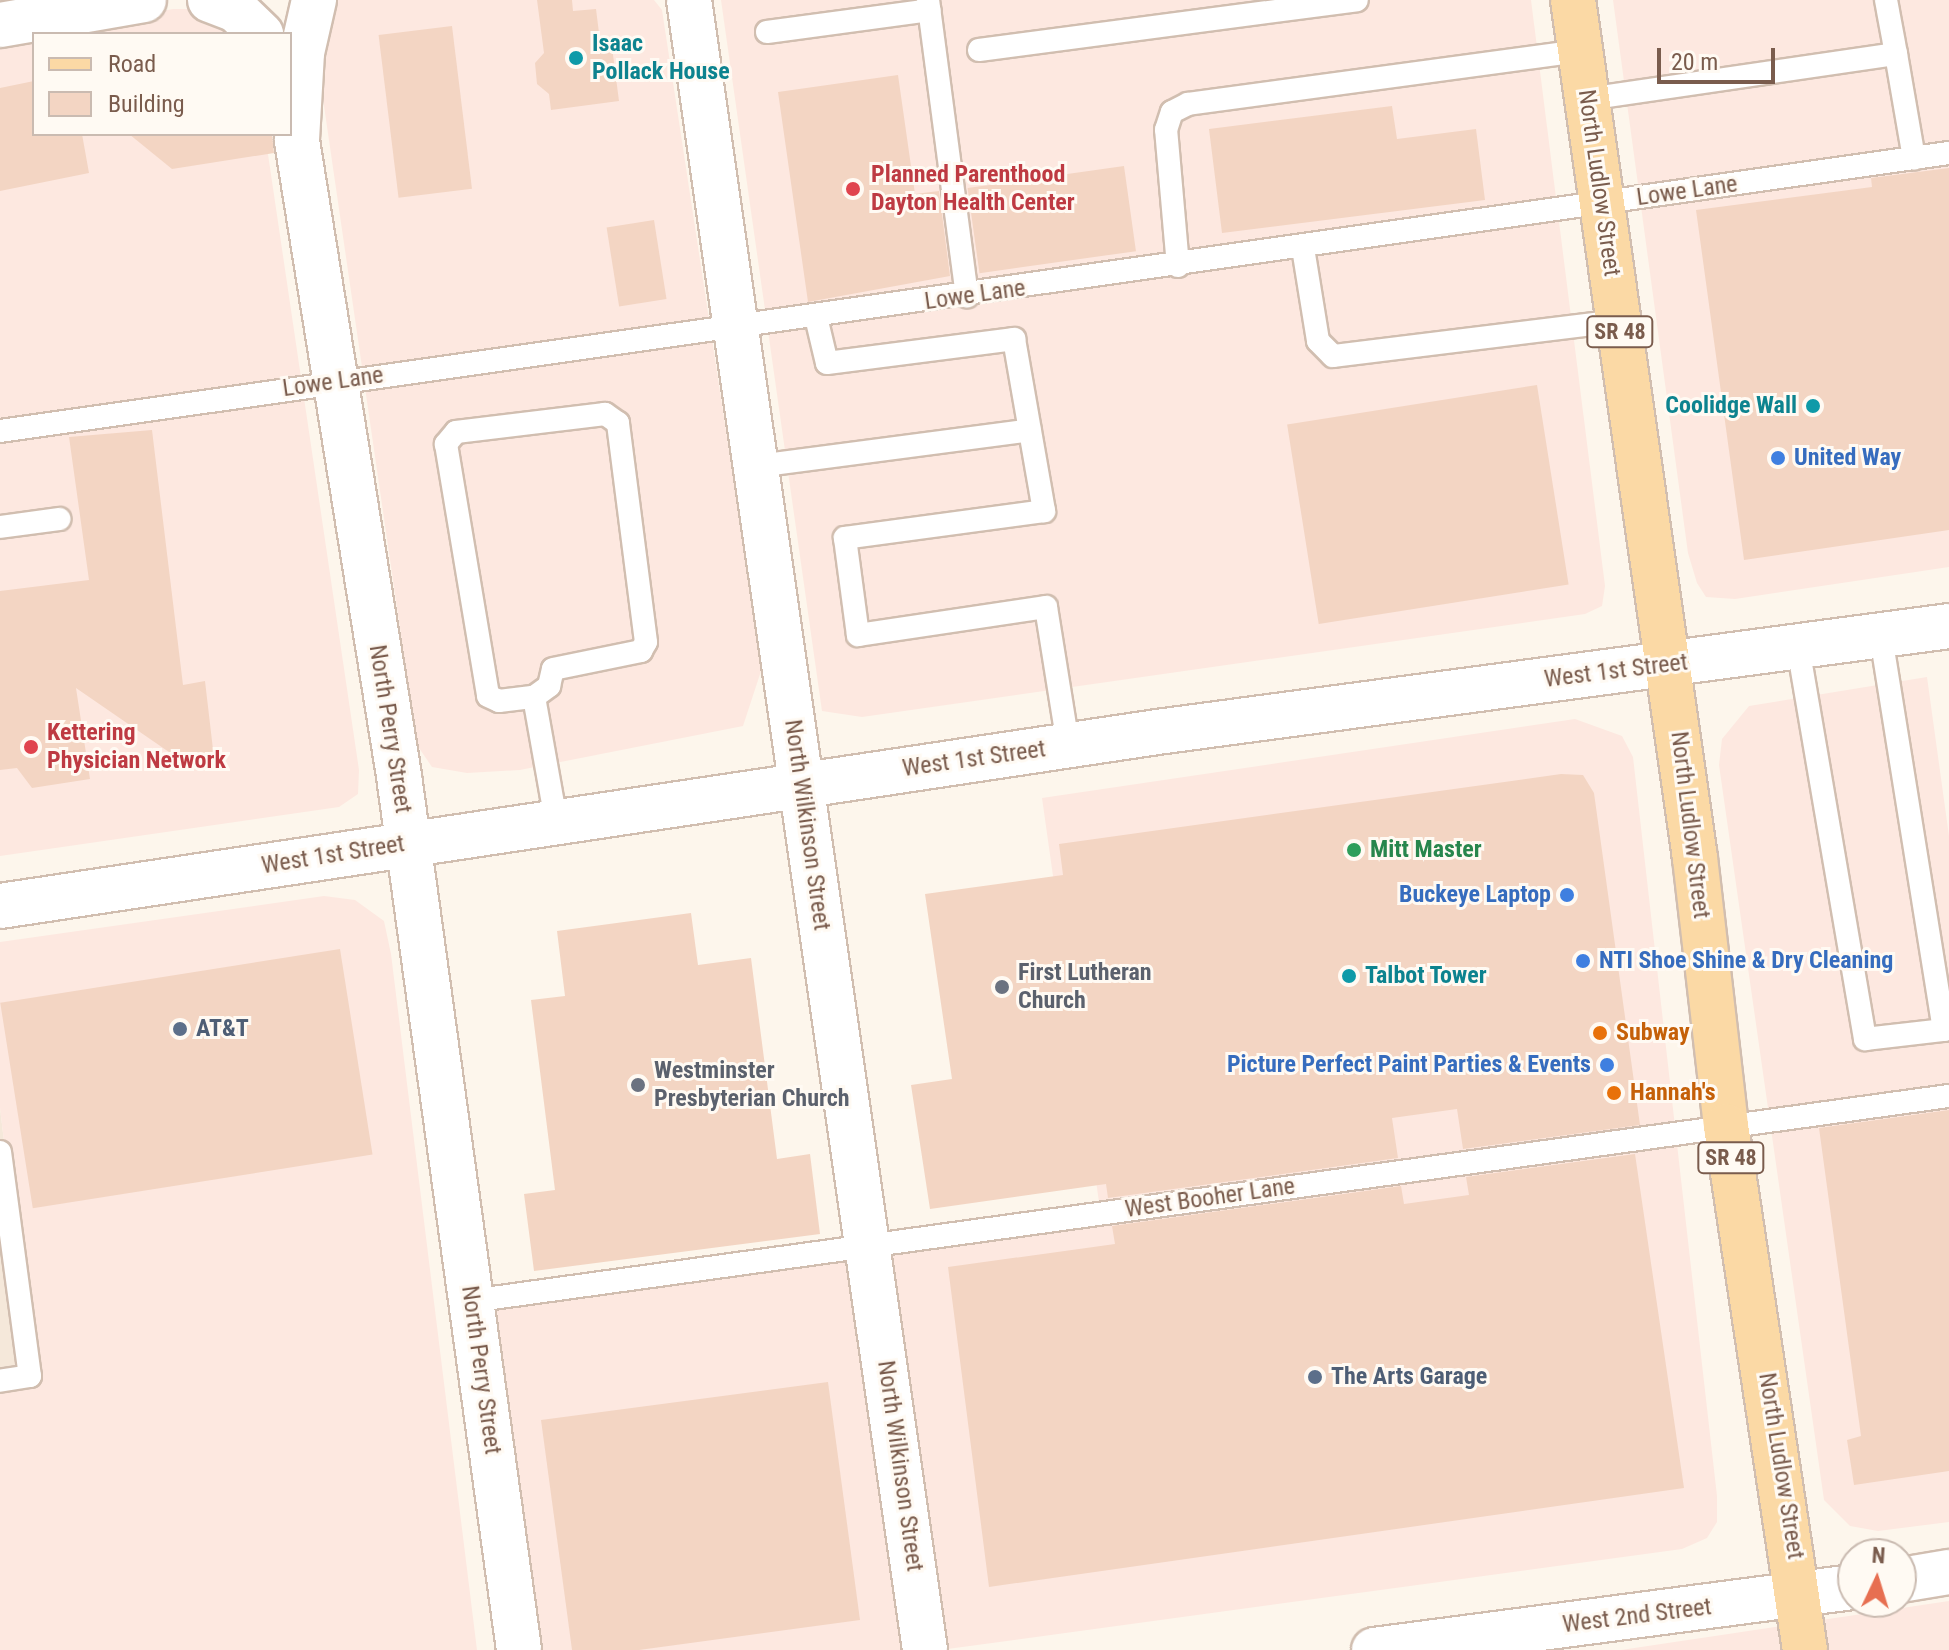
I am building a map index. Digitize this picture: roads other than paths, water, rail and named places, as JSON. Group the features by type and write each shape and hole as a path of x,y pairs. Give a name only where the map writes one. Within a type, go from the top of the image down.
{"main road":[{"path":"0,25 144,0"},
{"path":"210,0 236,10 259,32"},
{"name":"North Perry Street","path":"314,0 302,53 294,129 408,844 519,1650"},
{"name":"North Wilkinson Street","path":"689,0 739,329 800,784 925,1650"},
{"name":"North Ludlow Street","path":"1573,0 1668,665 1726,1126 1799,1594 1805,1650"},
{"name":"West 1st Street","path":"0,906 1068,745 1949,626"},
{"path":"1917,1577 1949,1572"},
{"name":"West 2nd Street","path":"1374,1650 1837,1589"}],"lane":[{"path":"979,50 1357,0"},
{"path":"1886,0 1914,158"},
{"path":"767,32 929,5 967,296"},
{"path":"1178,266 1166,130 1172,112 1188,104 1580,51"},
{"path":"1587,99 1896,54"},
{"name":"Lowe Lane","path":"0,431 335,382 739,329 1949,153"},
{"path":"1303,248 1318,341 1333,356 1618,321"},
{"path":"816,317 827,363 1014,339 1044,511 845,538 858,635 1046,607 1068,745"},
{"path":"605,414 618,423 646,642 641,651 553,669 549,686 534,697 499,701 488,696 446,444 456,432 605,414"},
{"path":"758,466 1030,430"},
{"path":"0,527 59,519"},
{"path":"1798,647 1865,1039 1944,1030 1881,635"},
{"path":"534,697 556,821"},
{"name":"West Booher Lane","path":"471,1301 1949,1096"},
{"path":"0,1152 30,1376 0,1381"}],"place":[{"name":"Isaac Pollack House","path":"576,58"},
{"name":"Planned Parenthood Dayton Health Center","path":"853,189"},
{"name":"Coolidge Wall","path":"1813,406"},
{"name":"United Way","path":"1778,458"},
{"name":"Kettering Physician Network","path":"31,747"},
{"name":"Mitt Master","path":"1354,850"},
{"name":"Buckeye Laptop","path":"1567,895"},
{"name":"NTI Shoe Shine & Dry Cleaning","path":"1583,961"},
{"name":"Talbot Tower","path":"1349,976"},
{"name":"First Lutheran Church","path":"1002,987"},
{"name":"AT&T","path":"180,1029"},
{"name":"Subway","path":"1600,1033"},
{"name":"Picture Perfect Paint Parties & Events","path":"1607,1065"},
{"name":"Westminster Presbyterian Church","path":"638,1085"},
{"name":"Hannah's","path":"1614,1093"},
{"name":"The Arts Garage","path":"1315,1377"}]}
